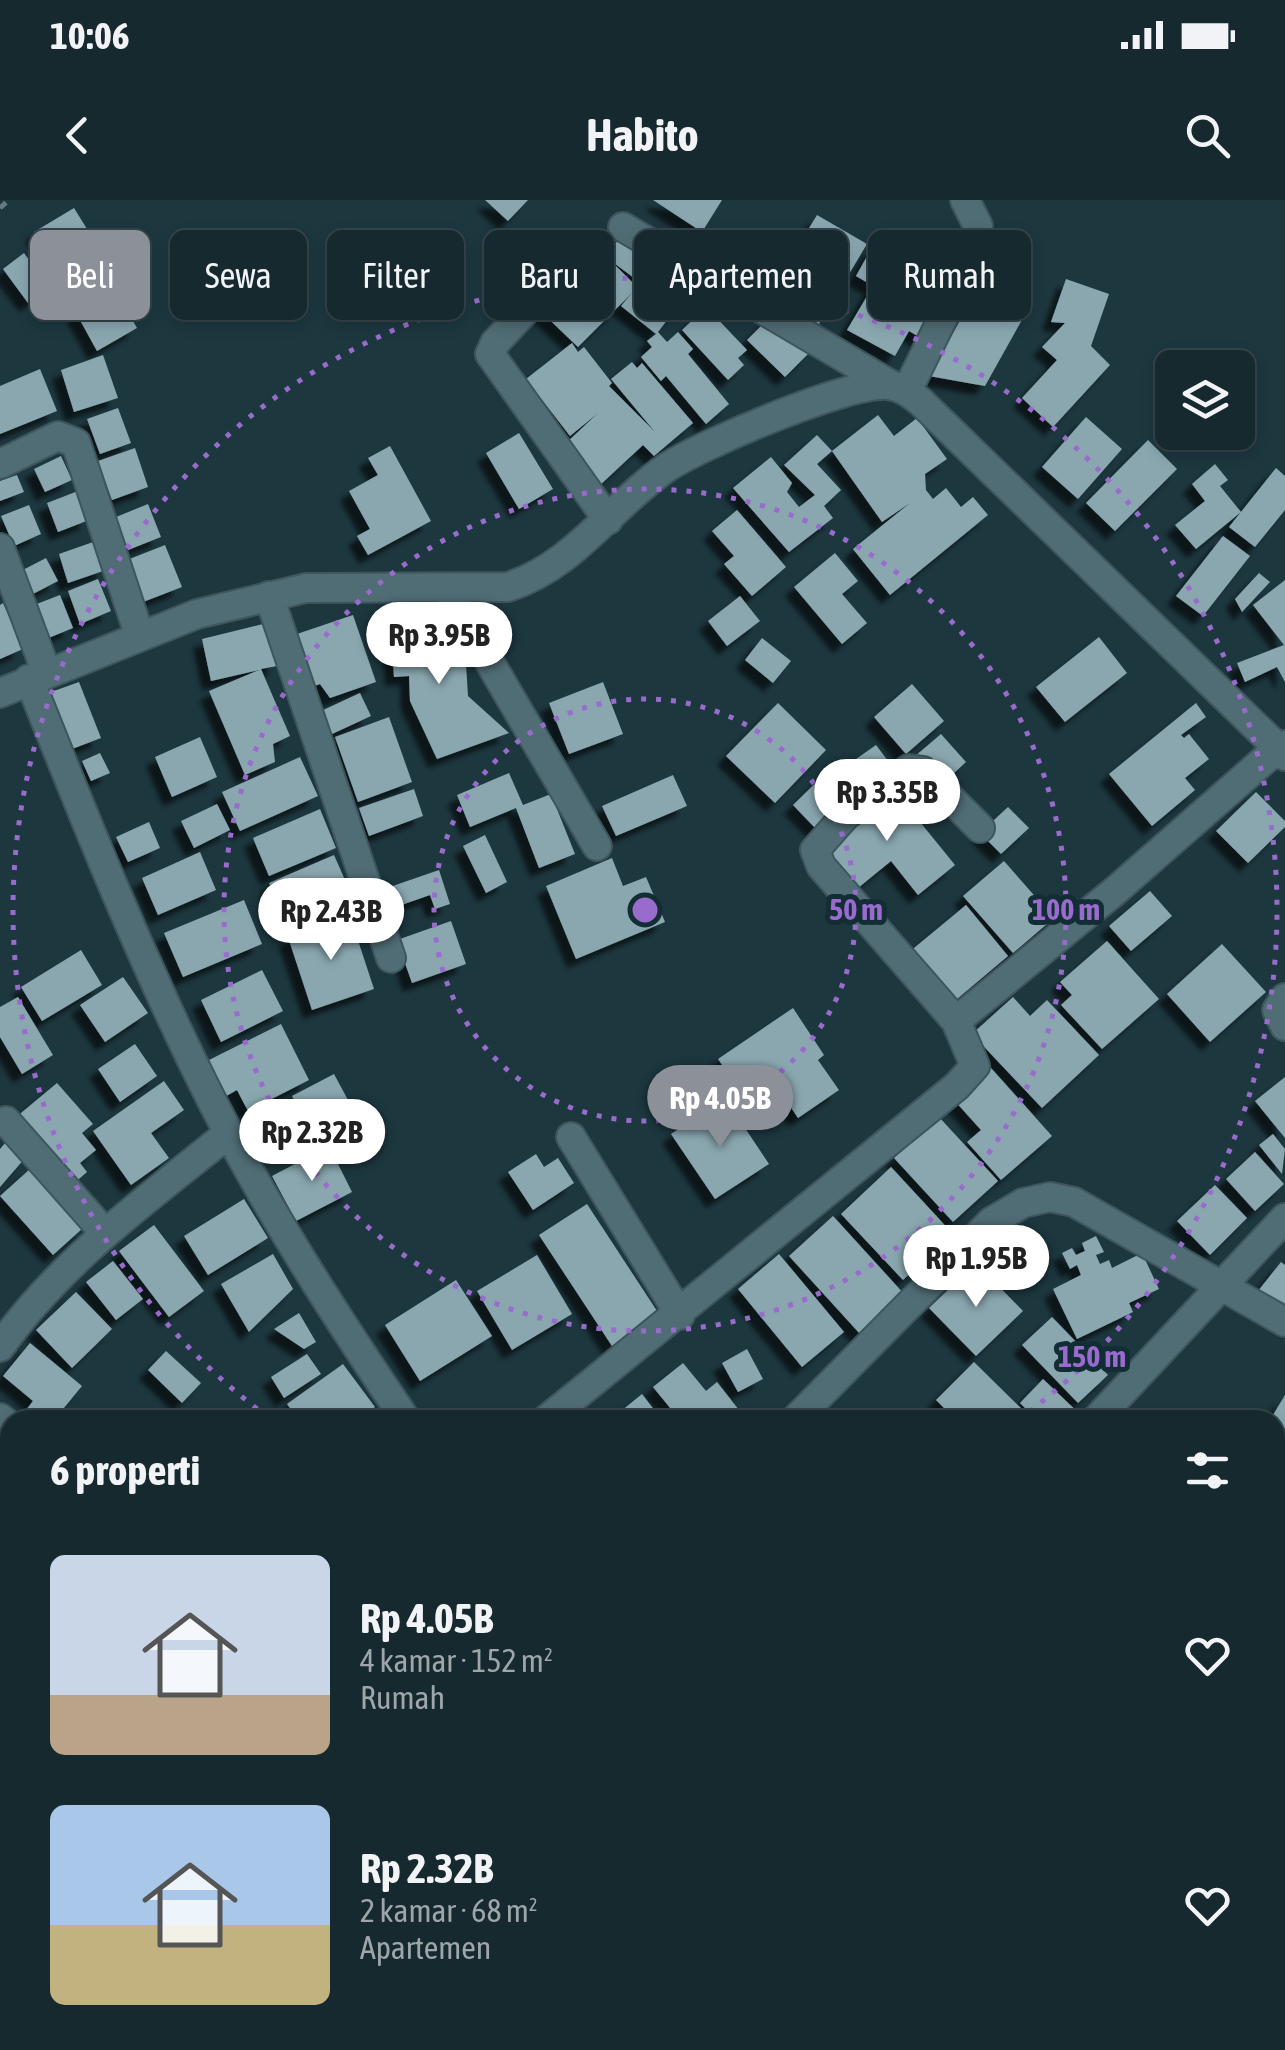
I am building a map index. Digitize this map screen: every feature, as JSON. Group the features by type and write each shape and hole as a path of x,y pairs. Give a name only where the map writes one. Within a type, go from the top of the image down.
{"street":[{"path":"899,388 975,252 978,226 965,200"},
{"path":"623,227 899,388 1283,750 956,1021"},
{"path":"516,320 495,342 490,354 608,520"},
{"path":"0,693 139,634 269,596 337,586 447,589 508,587 531,580 573,552 650,482 693,452 847,393 899,388"},
{"path":"0,464 58,436 76,443 139,634"},
{"path":"0,548 38,675 139,950 229,1134 349,1336 399,1410"},
{"path":"447,589 596,846"},
{"path":"269,596 391,958"},
{"path":"559,1410 680,1316 970,1074 974,1058 956,1021 821,866 815,850 846,815 909,769 923,772 980,828"},
{"path":"1285,998 1277,1010 1285,1026"},
{"path":"6,1121 105,1233"},
{"path":"0,1348 21,1318 105,1233 229,1134"},
{"path":"571,1137 680,1316"},
{"path":"806,1410 971,1238 1023,1203 1050,1197 1074,1202 1285,1322"},
{"path":"1105,1410 1285,1218"}],"path":[{"path":"0,208 10,200"}],"building":[{"path":"485,200 528,200 508,221"},
{"path":"653,200 722,200 703,230"},
{"path":"74,208 88,230 37,230"},
{"path":"817,215 843,230 808,230"},
{"path":"625,231 634,238 634,278 614,263 614,245"},
{"path":"848,233 867,244 848,276"},
{"path":"24,253 30,261 30,302 28,303 3,269"},
{"path":"868,254 868,283 856,276"},
{"path":"614,264 634,284 634,316 621,306 632,293 614,311"},
{"path":"1066,279 1109,294 1091,346 1110,365 1053,427 1022,398 1057,360 1042,347 1065,323 1051,322"},
{"path":"868,294 868,320 932,320 921,338 909,331 895,356 847,330"},
{"path":"80,320 132,320 137,328 97,351"},
{"path":"550,320 605,320 578,347"},
{"path":"638,320 667,320 658,332 667,342 678,332 693,349 688,354 729,404 706,424 666,376 661,381 641,357 652,347 647,341 656,334"},
{"path":"693,320 719,320 747,350 738,358 744,365 728,380 682,330"},
{"path":"767,320 775,320 809,353 785,377 747,340"},
{"path":"960,320 1022,320 985,386 929,376"},
{"path":"572,343 578,352 584,347 612,383 609,386 655,432 611,379 632,362 637,368 642,363 693,423 654,456 643,445 599,486 563,446 598,413 570,436 526,379"},
{"path":"103,355 118,398 74,412 61,370"},
{"path":"40,369 57,411 0,434 0,386"},
{"path":"118,408 131,443 100,454 87,419"},
{"path":"878,415 894,436 917,418 947,459 925,474 926,490 933,499 946,488 961,507 973,497 988,515 890,595 853,549 910,503 882,522 832,451"},
{"path":"1086,417 1122,449 1078,499 1042,467"},
{"path":"519,433 553,489 519,509 486,453"},
{"path":"817,435 832,451 817,464 841,490 824,506 833,518 789,552 733,488 771,457 792,483 787,492 799,507 815,495 784,465"},
{"path":"1148,440 1177,469 1115,531 1086,503"},
{"path":"390,446 431,521 368,555 357,536 370,529 349,491 378,475 368,458"},
{"path":"135,448 148,487 112,500 98,461"},
{"path":"61,456 72,480 45,492 34,469"},
{"path":"1215,464 1228,480 1220,486 1241,512 1196,549 1175,525 1205,501 1192,484"},
{"path":"1276,468 1285,476 1285,510 1255,547 1229,527"},
{"path":"17,475 24,492 0,501 0,481"},
{"path":"78,491 89,520 58,532 47,503"},
{"path":"148,504 161,537 128,550 116,517"},
{"path":"29,505 41,534 14,546 1,516"},
{"path":"737,510 786,567 752,596 724,564 734,556 712,531"},
{"path":"1223,536 1250,556 1203,616 1176,596"},
{"path":"96,541 106,570 68,583 59,554"},
{"path":"165,545 182,587 143,602 127,560"},
{"path":"835,553 858,581 842,594 867,623 842,644 794,587"},
{"path":"46,558 58,581 31,595 19,572"},
{"path":"1259,573 1270,582 1242,612 1235,599"},
{"path":"98,579 111,611 80,624 68,591"},
{"path":"1285,580 1285,682 1277,667 1245,682 1237,663 1284,645 1253,605"},
{"path":"60,595 73,628 46,639 34,605"},
{"path":"740,596 760,621 727,646 708,621"},
{"path":"3,603 23,649 0,659 0,605"},
{"path":"432,612 435,651 465,648 468,696 509,733 437,759 410,701 409,676 394,677 390,615"},
{"path":"353,615 376,682 330,698 320,684 303,690 294,635"},
{"path":"267,623 277,666 261,669 290,736 273,744 275,762 245,775 209,691 259,670 211,681 202,639"},
{"path":"1099,637 1127,673 1065,722 1036,687"},
{"path":"762,638 791,661 773,683 745,660"},
{"path":"79,682 101,738 72,749 51,692"},
{"path":"603,682 623,734 569,754 549,703"},
{"path":"912,684 944,721 906,754 874,717"},
{"path":"360,693 371,716 332,734 321,711"},
{"path":"778,703 826,750 775,803 726,756"},
{"path":"1196,703 1206,717 1181,735 1184,738 1189,734 1209,759 1185,778 1195,790 1152,826 1109,774"},
{"path":"389,717 412,782 358,802 335,737"},
{"path":"941,734 966,762 940,786 914,757"},
{"path":"200,737 217,777 172,797 155,757"},
{"path":"876,745 894,769 867,788 849,764"},
{"path":"100,753 110,773 91,781 82,761"},
{"path":"300,757 318,796 240,831 222,792"},
{"path":"831,768 856,794 817,830 793,805"},
{"path":"509,773 523,805 551,794 575,854 539,868 516,808 470,827 457,795"},
{"path":"673,775 687,806 616,836 602,806"},
{"path":"890,785 955,865 918,895 891,861 858,888 820,842"},
{"path":"414,789 423,816 369,836 359,808"},
{"path":"1256,792 1285,821 1285,827 1248,863 1216,831"},
{"path":"217,804 230,830 194,848 181,821"},
{"path":"1008,807 1029,828 1001,854 980,833"},
{"path":"320,809 336,848 269,876 253,838"},
{"path":"149,822 160,848 128,862 116,837"},
{"path":"485,835 507,882 486,893 463,846"},
{"path":"200,852 216,890 158,915 142,878"},
{"path":"334,855 353,898 288,926 269,883"},
{"path":"612,858 623,886 646,877 665,922 576,959 546,886"},
{"path":"1004,861 1054,918 1013,953 963,896"},
{"path":"439,870 450,904 435,909 430,895 390,909 384,889"},
{"path":"1150,891 1172,916 1131,951 1109,926"},
{"path":"244,900 262,944 183,977 164,933"},
{"path":"966,905 1008,956 951,1004 908,953"},
{"path":"350,916 374,989 312,1010 288,937"},
{"path":"451,921 466,964 412,983 397,940"},
{"path":"1107,941 1159,999 1102,1049 1061,1005 1072,995 1060,982"},
{"path":"1222,944 1266,992 1210,1042 1167,994"},
{"path":"81,950 102,985 42,1021 21,987"},
{"path":"262,970 283,1011 221,1042 201,1000"},
{"path":"123,977 148,1013 105,1042 80,1005"},
{"path":"18,997 53,1055 22,1074 0,1037 0,1007"},
{"path":"1013,997 1030,1016 1047,1000 1099,1055 1042,1108 972,1034"},
{"path":"793,1008 824,1055 818,1060 839,1090 798,1118 790,1106 781,1112 775,1103 757,1116 718,1059"},
{"path":"281,1024 309,1080 248,1111 237,1090 219,1100 201,1064"},
{"path":"135,1044 157,1076 120,1102 98,1069"},
{"path":"991,1068 1052,1136 1001,1180 967,1142 981,1130 954,1100"},
{"path":"334,1074 348,1100 306,1122 292,1096"},
{"path":"1285,1077 1285,1138 1255,1101"},
{"path":"164,1081 184,1110 151,1133 169,1158 131,1185 93,1131"},
{"path":"57,1083 93,1124 82,1133 96,1150 80,1163 87,1172 72,1185 15,1118"},
{"path":"719,1102 735,1126 741,1122 769,1164 715,1199 671,1134"},
{"path":"939,1117 998,1181 953,1222 894,1158"},
{"path":"1273,1134 1285,1149 1282,1174 1259,1145"},
{"path":"6,1142 25,1158 0,1187 0,1149"},
{"path":"329,1146 352,1192 296,1221 272,1176"},
{"path":"1255,1152 1284,1184 1255,1211 1226,1179"},
{"path":"536,1154 544,1167 558,1158 574,1183 533,1210 508,1172"},
{"path":"891,1167 953,1234 903,1280 841,1214"},
{"path":"30,1169 83,1228 53,1255 0,1196"},
{"path":"1215,1185 1247,1218 1210,1255 1177,1221"},
{"path":"244,1199 268,1238 208,1275 184,1236"},
{"path":"587,1204 659,1314 612,1346 539,1235"},
{"path":"833,1216 905,1295 861,1335 789,1256"},
{"path":"154,1225 204,1291 169,1317 119,1251"},
{"path":"1096,1236 1104,1252 1096,1255 1100,1264 1109,1260 1112,1268 1142,1253 1159,1289 1129,1303 1133,1312 1077,1339 1053,1289 1081,1275 1077,1265 1070,1269 1062,1253 1072,1248 1076,1255 1085,1251 1082,1243"},
{"path":"273,1254 293,1289 249,1332 221,1284"},
{"path":"779,1254 844,1332 802,1367 738,1289"},
{"path":"537,1255 572,1314 512,1350 477,1291"},
{"path":"113,1261 143,1299 116,1320 86,1282"},
{"path":"1281,1262 1285,1265 1285,1312 1258,1291"},
{"path":"976,1263 1023,1311 976,1356 929,1308"},
{"path":"456,1280 492,1336 420,1381 385,1325"},
{"path":"76,1292 112,1329 72,1368 36,1330"},
{"path":"299,1313 316,1342 304,1349 274,1329"},
{"path":"1052,1317 1108,1375 1078,1403 1022,1345"},
{"path":"30,1343 82,1386 62,1410 26,1410 33,1401 3,1376"},
{"path":"747,1349 763,1379 738,1392 722,1363"},
{"path":"166,1351 201,1383 182,1403 148,1370"},
{"path":"307,1354 321,1374 284,1398 271,1377"},
{"path":"974,1362 1023,1410 946,1410 936,1400"},
{"path":"683,1363 706,1391 717,1382 739,1410 672,1410 653,1387"},
{"path":"343,1364 375,1407 292,1410 287,1404"},
{"path":"1043,1379 1076,1410 1027,1410 1020,1403"},
{"path":"642,1394 654,1410 622,1410"},
{"path":"1285,1395 1285,1410 1276,1410"}]}
